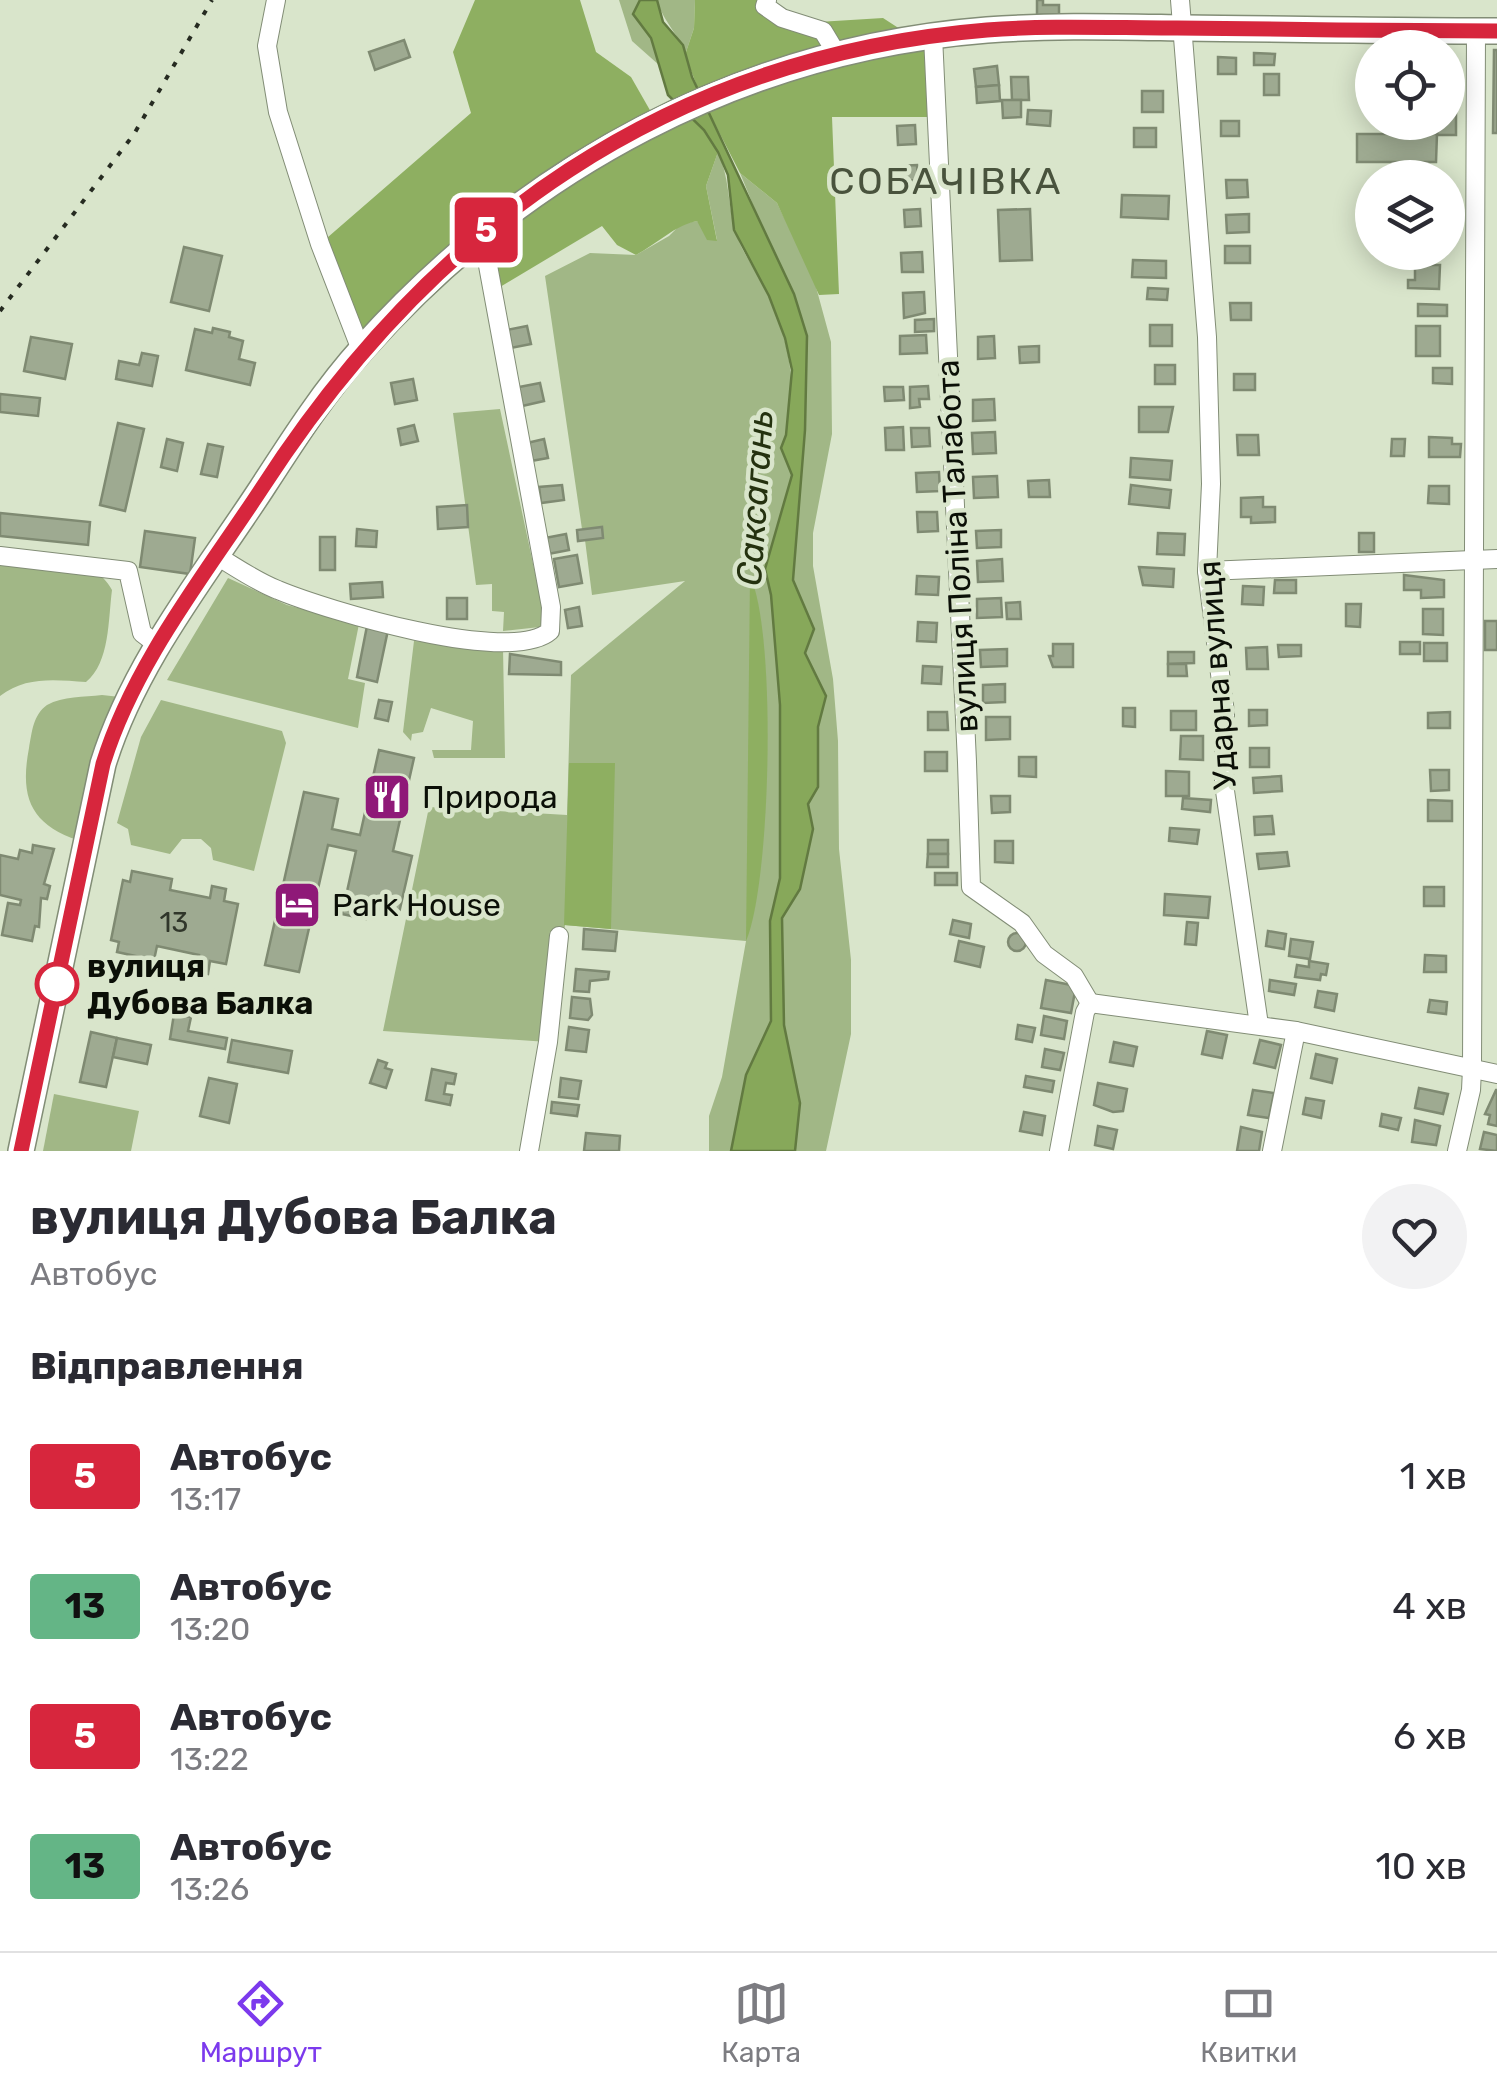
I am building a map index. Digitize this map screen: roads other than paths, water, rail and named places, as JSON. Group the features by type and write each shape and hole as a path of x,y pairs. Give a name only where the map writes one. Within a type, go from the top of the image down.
{"street":[{"path":"276,0 267,46 278,112 320,244 361,350"},
{"path":"767,0 765,6 782,18 823,31 838,56"},
{"name":"Ударна вулиця","path":"1180,0 1207,337 1212,484 1207,571 1225,713 1224,784 1259,1025"},
{"path":"22,1151 114,726 160,646 299,431 361,350 419,289 482,233 532,194 655,120 737,84 838,56 934,36 1028,28 1487,31 1472,560 1472,1090 1457,1151"},
{"name":"вулиця Поліна Талабота","path":"934,36 969,877 978,894 1022,922 1044,954 1074,976 1090,1003"},
{"path":"217,556 274,589 342,613 435,636 510,642 541,639 550,631 551,607 482,233"},
{"path":"0,556 128,571 142,633 160,646"},
{"path":"1207,571 1497,559"},
{"path":"528,1151 548,1042 559,936"},
{"path":"1059,1151 1085,1012 1090,1003 1296,1031 1497,1074"},
{"path":"1272,1151 1296,1031"}],"railway":[{"path":"0,311 134,134 212,0"}],"place":[{"name":"Природа","path":"387,797"},
{"name":"Park House","path":"297,905"},
{"name":"вулиця Дубова Балка","path":"57,984"}],"district":[{"name":"СОБАЧІВКА","path":"946,181"}],"water label":[{"name":"Саксагань","path":"755,498"}]}
